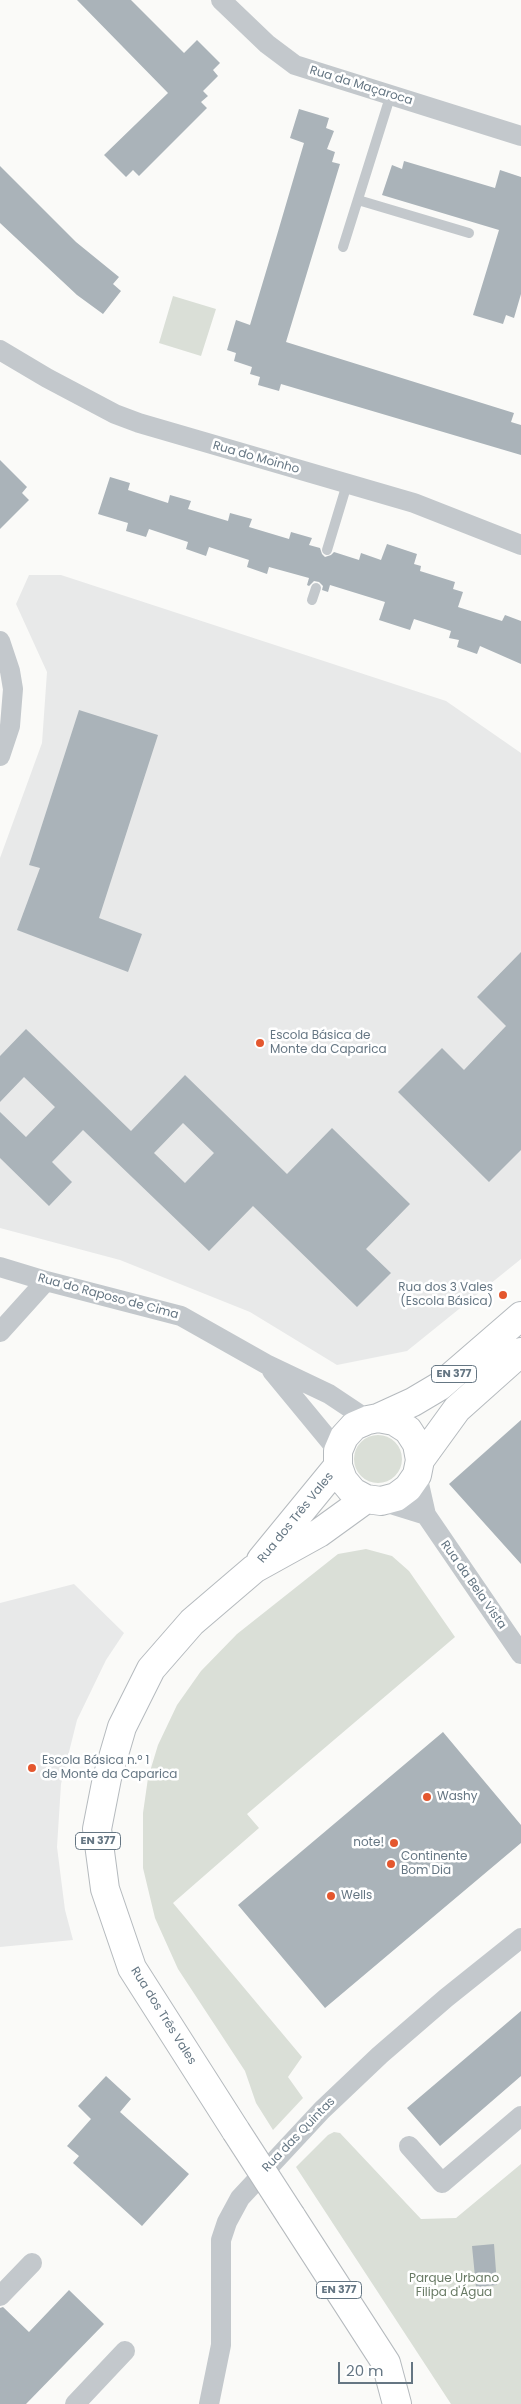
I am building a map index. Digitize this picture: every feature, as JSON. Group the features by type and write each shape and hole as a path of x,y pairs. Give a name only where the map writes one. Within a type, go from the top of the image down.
{"main road":[{"name":"Rua dos Três Vales","path":"254,1569 338,1459 344,1437 354,1426 413,1402 440,1386 521,1316"},
{"name":"Rua dos Três Vales","path":"397,2404 386,2363 132,1968 105,1890 97,1829 107,1778 122,1727 151,1669 192,1622 254,1569 374,1500 396,1497 408,1488 418,1468 457,1409 521,1352"},
{"path":"373,1419 394,1421 408,1430 417,1444 418,1468"},
{"name":"Rua dos Três Vales","path":"338,1459 343,1480 353,1492 374,1500"},
{"name":"EN 377","path":"386,2363 417,2404"}],"street":[{"name":"Rua da Maçaroca","path":"221,0 267,44 295,65 521,136"},
{"name":"Rua do Moinho","path":"0,350 47,378 131,420 414,503 521,545"},
{"path":"0,641 10,671 13,689 10,726 0,756"},
{"name":"Rua do Raposo de Cima","path":"0,1266 46,1281 181,1316 266,1364 329,1394 373,1419"},
{"path":"0,1332 46,1281"},
{"name":"Rua do Raposo de Cima","path":"266,1364 338,1459"},
{"name":"Rua da Bela Vista","path":"418,1468 426,1515 521,1654"},
{"path":"374,1500 426,1515"},
{"name":"Rua das Quintas","path":"209,2404 221,2345 221,2240 227,2222 240,2198 322,2110 380,2055 446,1998 521,1938"},
{"path":"409,2146 442,2183 521,2116"},
{"path":"0,2296 32,2263"},
{"path":"75,2404 125,2351"}],"lane":[{"path":"343,247 392,94"},
{"path":"358,200 469,233"},
{"path":"328,550 347,484"},
{"path":"312,600 316,588"}],"shaded area":[{"name":"Escola Básica de Monte da Caparica","path":"29,575 61,575 446,701 521,753 521,1259 407,1351 337,1365 250,1312 120,1260 0,1228 0,858 42,743 47,672 16,604"},
{"name":"Escola Básica n.º 1 de Monte da Caparica","path":"74,1584 124,1633 106,1660 77,1720 61,1784 57,1847 65,1910 73,1940 0,1947 0,1603"}],"green space":[{"path":"173,296 216,309 201,356 159,343"},
{"path":"378,1435 387,1437 395,1442 400,1450 402,1459 400,1468 395,1476 387,1481 378,1483 369,1481 361,1476 356,1468 354,1459 356,1450 361,1442 369,1437"},
{"path":"366,1549 392,1556 409,1571 455,1637 247,1814 259,1828 173,1903 302,2057 288,2077 303,2098 273,2130 256,2103 245,2071 178,1969 155,1918 143,1868 143,1813 148,1778 158,1745 177,1705 201,1671 237,1634 338,1554"},
{"name":"Parque Urbano Filipa d'Água","path":"334,2132 340,2133 421,2219 456,2218 521,2164 521,2404 451,2404 296,2167 328,2135"}],"building":[{"path":"77,0 131,0 184,53 197,40 220,63 213,70 218,76 203,91 208,96 201,102 207,108 139,176 133,170 126,177 104,155 168,93"},
{"path":"299,109 329,118 326,128 334,131 327,149 335,152 332,162 340,164 286,342 514,413 511,422 521,425 521,455 281,384 279,391 258,385 260,377 250,374 252,367 234,361 236,353 227,350 236,320 250,325 304,143 290,138"},
{"path":"404,161 495,188 500,170 521,177 521,294 514,318 506,315 503,324 473,315 499,230 382,195 392,165 402,169"},
{"path":"0,166 76,242 119,277 113,284 121,291 103,314 77,295 0,223"},
{"path":"0,460 27,487 22,493 29,500 0,529"},
{"path":"110,477 130,483 128,490 168,503 170,495 191,501 188,509 228,521 230,513 252,519 249,527 289,539 291,532 312,538 309,545 320,548 325,557 334,552 359,560 361,553 381,560 387,544 417,554 414,564 421,566 420,571 455,582 453,589 463,592 458,607 502,621 505,615 521,621 521,664 480,646 477,654 457,647 459,640 449,638 451,631 414,619 410,630 379,620 385,602 330,585 328,592 322,590 323,586 319,582 314,581 309,586 307,585 309,578 269,567 267,574 247,567 249,560 209,547 206,556 186,549 188,542 149,529 146,537 126,531 128,523 98,514"},
{"path":"79,710 158,735 99,918 142,934 128,972 17,930 40,868 29,865"},
{"path":"521,952 521,1150 489,1182 398,1092 442,1048 464,1070 506,1026 477,997"},
{"path":"26,1029 131,1131 185,1075 287,1174 332,1128 410,1204 366,1249 391,1273 357,1307 253,1206 209,1251 83,1130 52,1162 72,1182 49,1206 0,1158 0,1112 26,1137 55,1107 24,1077 0,1102 0,1056","holes":["183,1123 214,1153 185,1183 154,1153"]},
{"path":"521,1420 521,1564 449,1484"},
{"name":"Continente Bom Dia","path":"443,1732 521,1825 521,1843 325,2008 238,1905"},
{"path":"521,2011 521,2076 440,2146 407,2108"},
{"path":"106,2076 131,2099 120,2112 189,2174 142,2226 73,2163 79,2156 67,2146 91,2119 78,2106"},
{"path":"494,2244 497,2285 476,2287 472,2246"},
{"path":"69,2290 104,2324 26,2404 0,2404 0,2308 3,2307 29,2332"}],"place":[{"name":"Escola Básica de Monte da Caparica","path":"260,1043"},
{"name":"Rua dos 3 Vales (Escola Básica)","path":"503,1295"},
{"name":"Escola Básica n.º 1 de Monte da Caparica","path":"32,1768"},
{"name":"Washy","path":"427,1797"},
{"name":"note!","path":"394,1843"},
{"name":"Continente Bom Dia","path":"391,1864"},
{"name":"Wells","path":"331,1896"}]}
